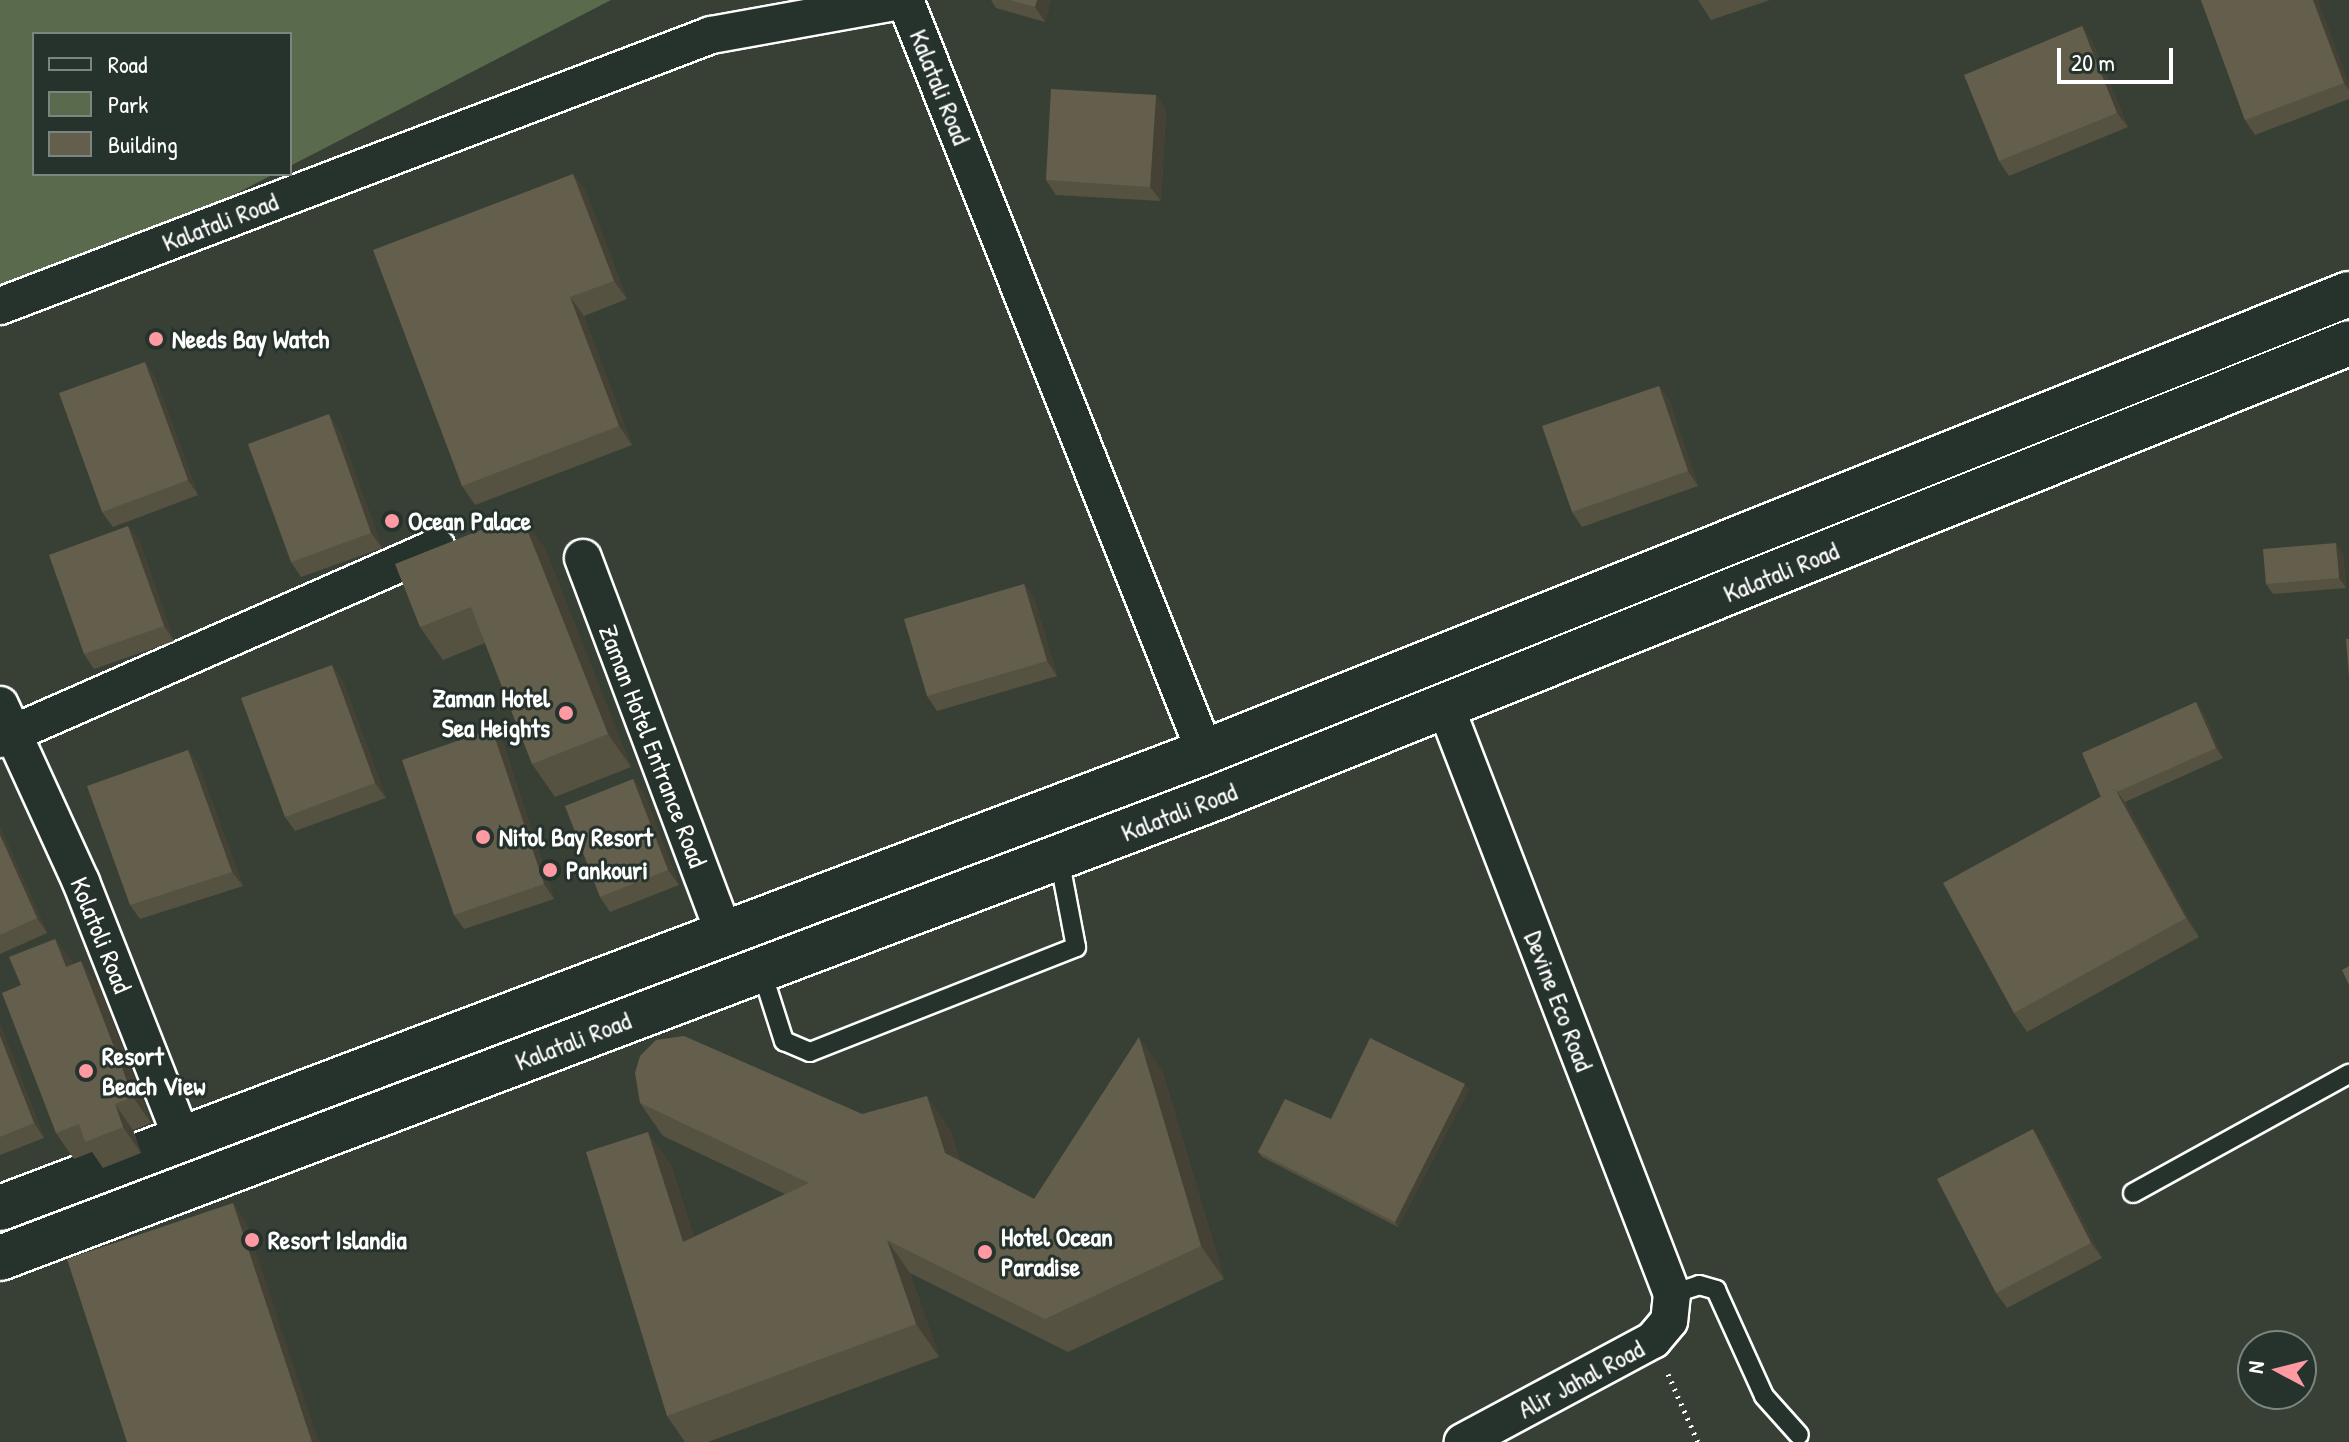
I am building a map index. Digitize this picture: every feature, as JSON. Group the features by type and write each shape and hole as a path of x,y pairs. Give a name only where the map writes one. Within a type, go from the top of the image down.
{"highway":[{"name":"Kalatali Road","path":"0,1208 1205,752 2349,294"},
{"name":"Kalatali Road","path":"0,1258 1059,858 1446,708 2349,343"}],"street":[{"name":"Kalatali Road","path":"0,306 711,35 905,0 1205,752"},
{"path":"4,726 437,547"},
{"name":"Zaman Hotel Entrance Road","path":"583,558 724,934"},
{"name":"Devine Eco Road","path":"1446,708 1672,1294"},
{"name":"Kolatoli Road","path":"4,726 81,882 182,1139"},
{"name":"Alir Jahal Road","path":"1463,1442 1653,1340 1669,1321 1672,1294"}],"lane":[{"path":"761,969 784,1041 810,1052 1076,947 1059,858"},
{"path":"2133,1193 2349,1074"},
{"path":"1672,1294 1699,1285 1716,1290 1764,1396 1799,1435"}],"path":[{"path":"1653,1340 1698,1442"}],"green space":[{"path":"0,0 611,0 292,165 292,32 32,32 32,176 270,176 47,291 0,291"}],"building":[{"path":"1010,0 1037,0 1035,7"},
{"path":"2201,0 2313,0 2344,83 2245,120"},
{"path":"2082,26 2117,113 1999,161 1964,75"},
{"path":"1051,89 1156,95 1150,187 1046,180"},
{"path":"573,174 614,281 570,297 619,426 462,486 373,250"},
{"path":"145,362 188,480 102,512 59,393"},
{"path":"1659,386 1688,471 1572,512 1542,426"},
{"path":"329,414 371,533 291,562 248,444"},
{"name":"Zaman Hotel Sea Heights","path":"521,514 608,734 532,764 471,607 420,627 395,564"},
{"path":"128,526 164,626 84,654 49,555"},
{"path":"2336,543 2339,578 2266,584 2263,549"},
{"path":"1024,584 1047,661 927,696 904,619"},
{"path":"2346,639 2349,639 2349,676"},
{"path":"332,665 375,783 285,817 241,698"},
{"path":"2196,702 2216,748 2101,797 2082,753"},
{"name":"Nitol Bay Resort","path":"492,729 544,884 454,915 402,760"},
{"path":"188,750 232,872 130,905 87,786"},
{"path":"633,779 668,870 600,897 565,806"},
{"path":"2115,789 2186,918 2014,1013 1943,883"},
{"path":"0,835 37,918 0,935"},
{"name":"Resort Beach View","path":"55,939 66,967 81,961 133,1097 115,1104 123,1127 85,1142 79,1124 56,1133 2,993 21,985 9,957"},
{"path":"2349,966 2349,985 2342,970"},
{"path":"0,1036 34,1123 0,1137"},
{"name":"Hotel Ocean Paradise","path":"684,1036 862,1114 927,1096 945,1153 1034,1199 1139,1037 1201,1246 1045,1319 887,1240 916,1324 667,1416 586,1152 648,1132 683,1242 809,1183 640,1103 635,1073 640,1056 656,1040"},
{"path":"1370,1038 1465,1084 1395,1222 1258,1152 1285,1099 1331,1119"},
{"path":"2033,1129 2091,1243 1996,1293 1937,1179"},
{"path":"233,1203 312,1442 127,1442 67,1259"}],"place":[{"name":"Needs Bay Watch","path":"156,339"},
{"name":"Ocean Palace","path":"392,521"},
{"name":"Zaman Hotel Sea Heights","path":"566,713"},
{"name":"Nitol Bay Resort","path":"483,837"},
{"name":"Pankouri","path":"550,870"},
{"name":"Resort Beach View","path":"86,1071"},
{"name":"Resort Islandia","path":"252,1240"},
{"name":"Hotel Ocean Paradise","path":"985,1252"}]}
